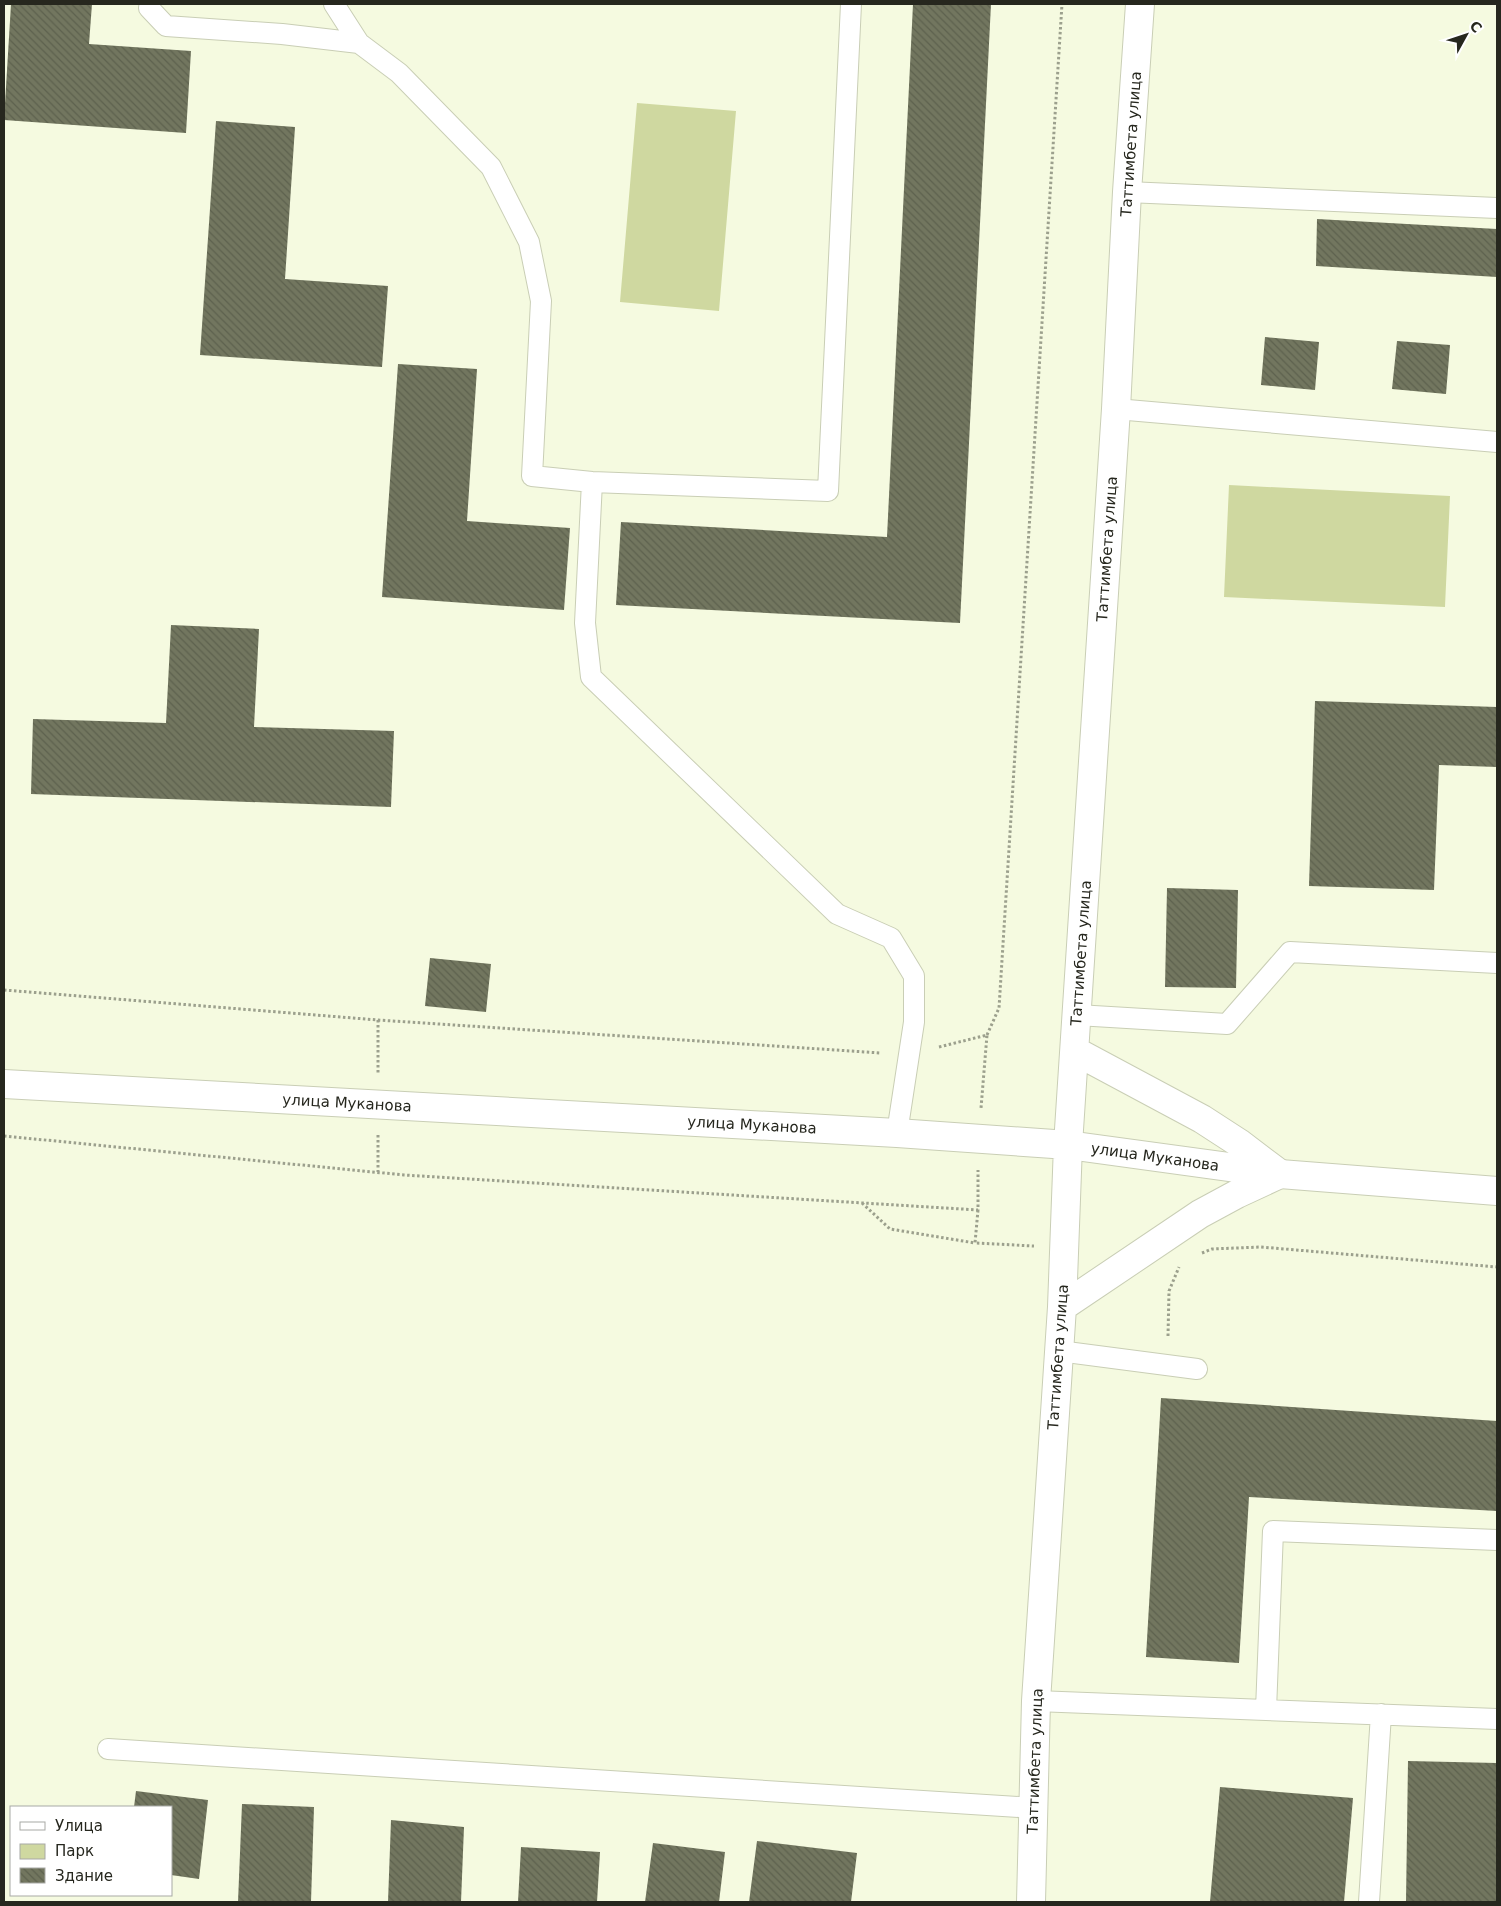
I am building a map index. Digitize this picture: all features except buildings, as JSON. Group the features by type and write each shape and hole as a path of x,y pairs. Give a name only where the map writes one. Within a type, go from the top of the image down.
{"main road":[{"name":"Таттимбета улица","path":"1030,1902 1036,1701 1062,1306 1068,1145 1116,409 1127,192 1140,4"},
{"path":"1062,1306 1200,1214 1280,1174 1202,1119 1075,1051"},
{"name":"улица Муканова","path":"4,1084 979,1138 1068,1145 1280,1174 1497,1190"}],"lane":[{"path":"150,4 149,8 166,26 282,34 359,43"},
{"path":"334,4 359,43 399,74 491,167 529,242 541,300 532,476 592,482 828,491 850,4"},
{"path":"1127,192 1497,208"},
{"path":"1116,409 1497,442"},
{"path":"592,482 585,623 591,677 837,914 891,938 914,976 914,1022 897,1133"},
{"path":"1077,1015 1227,1024 1290,952 1497,964"},
{"path":"1059,1351 1167,1364 1198,1370"},
{"path":"1266,1710 1273,1531 1497,1540"},
{"path":"1036,1701 1497,1719"},
{"path":"1369,1902 1381,1714"},
{"path":"108,1748 1034,1808"}],"path":[{"path":"975,1243 978,1210 979,1138 987,1035 999,1008 1062,4"},
{"path":"4,990 378,1020 908,1054 987,1035"},
{"path":"4,1136 404,1175 978,1210"},
{"path":"862,1202 890,1229 975,1243 1064,1248"},
{"path":"1197,1255 1212,1249 1261,1247 1497,1267"},
{"path":"1167,1364 1169,1291 1182,1261"}],"green space":[{"path":"637,103 736,111 719,311 620,302"},
{"path":"1229,485 1450,496 1445,607 1224,597"}]}
